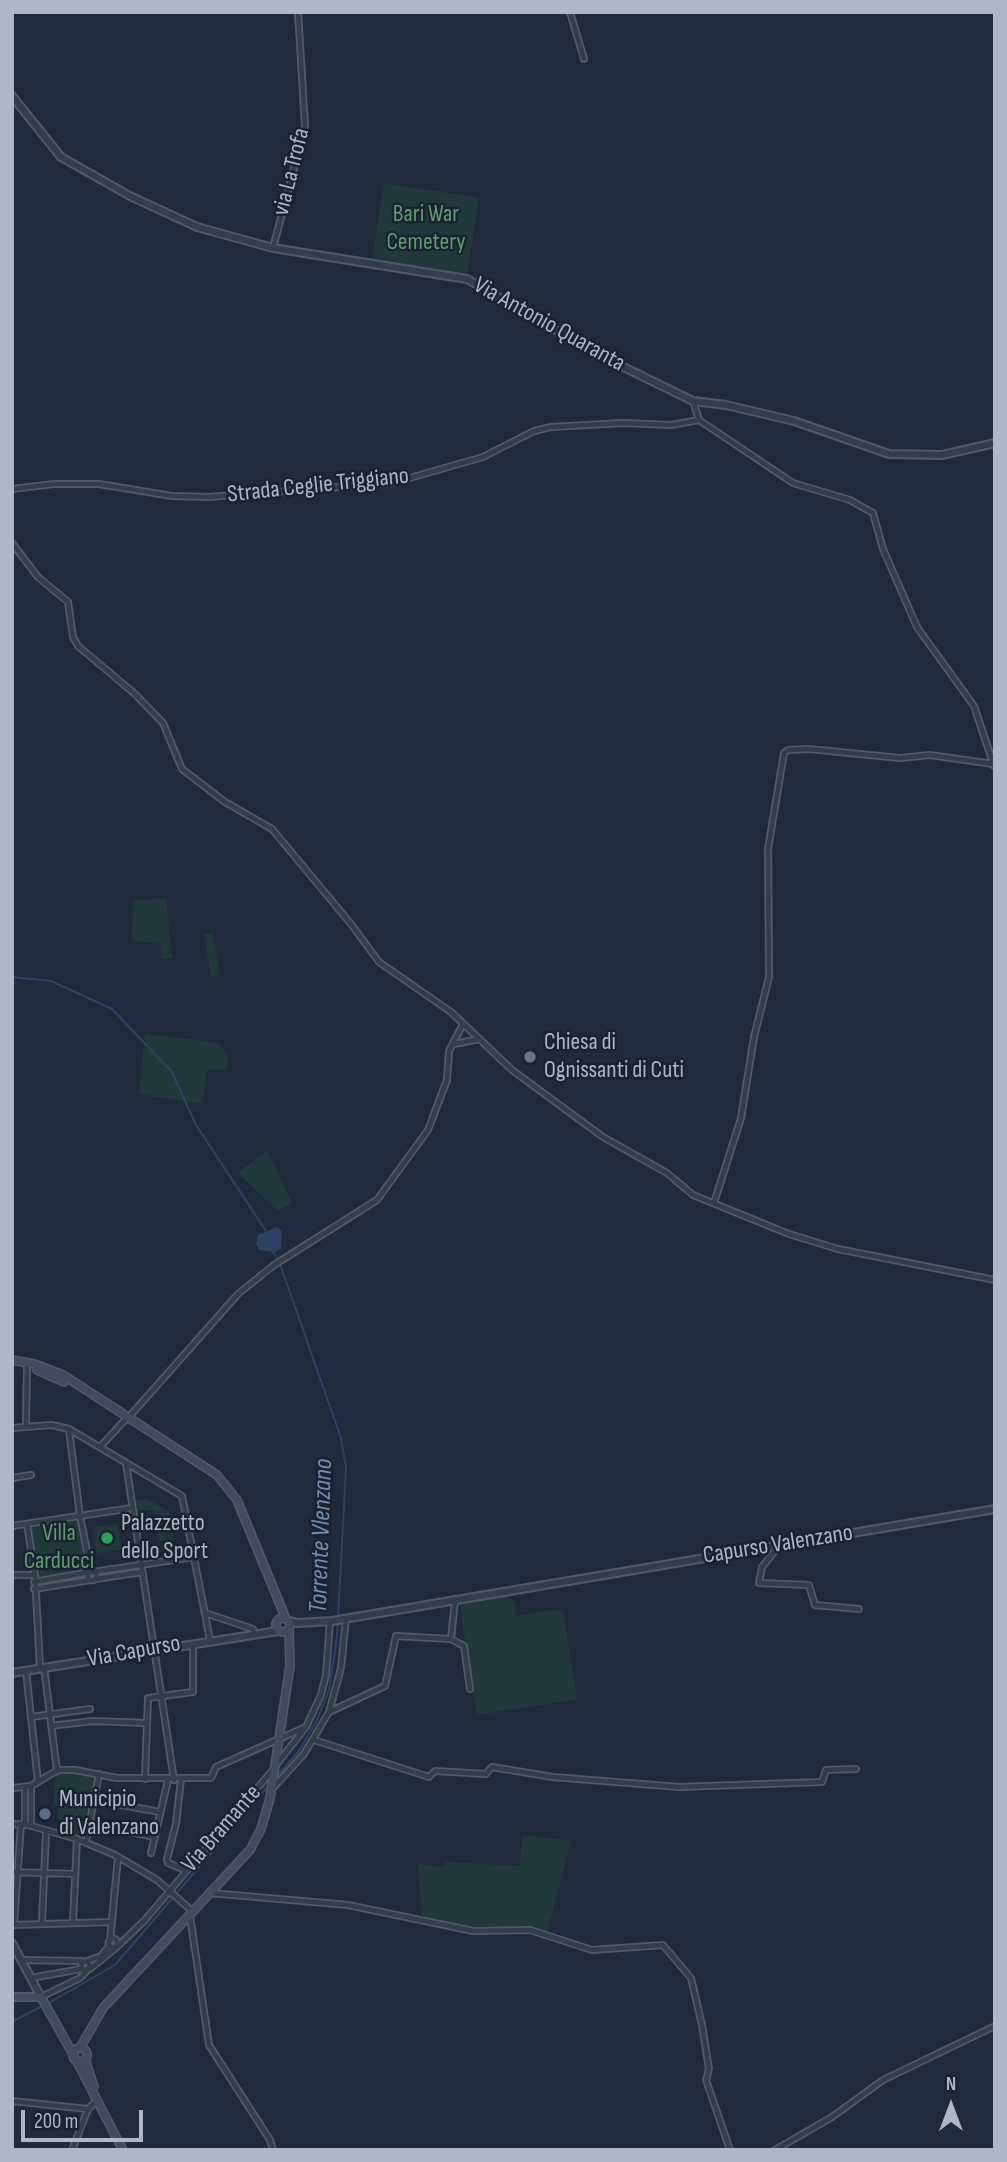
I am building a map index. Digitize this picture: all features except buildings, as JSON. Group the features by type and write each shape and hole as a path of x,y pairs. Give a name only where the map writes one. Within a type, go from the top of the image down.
{"main road":[{"path":"12,1362 53,1370 127,1418"},
{"path":"12,1362 62,1380 169,1443 217,1475 233,1494 246,1520 290,1644 272,1789 264,1820 250,1850 103,2008 80,2054 90,2089 125,2150"},
{"path":"12,1997 42,1998 66,2043 80,2054 125,2150"}],"street":[{"name":"via La Trofa","path":"273,248 305,126 298,12"},
{"path":"570,12 584,59"},
{"name":"Via Antonio Quaranta","path":"12,96 54,150 76,166 130,196 197,227 273,248 467,279 607,359 693,401 726,405 794,421 888,454 943,455 995,443"},
{"path":"693,401 699,420 793,483 850,500 873,513 883,549 917,627 974,705 994,765 930,755 900,758 809,750 788,750 784,753 768,849 769,977 754,1037 741,1118 714,1204"},
{"name":"Strada Ceglie Triggiano","path":"12,489 54,484 99,485 172,496 209,497 392,483 471,461 534,431 551,427 623,423 671,425 699,420"},
{"path":"12,543 38,577 68,602 73,637 78,646 135,694 163,723 182,769 225,802 272,829 379,962 427,994 512,1070 603,1138 667,1173 693,1195 789,1234 838,1249 995,1280"},
{"path":"100,1447 238,1294 274,1265 377,1200 428,1129 447,1080 449,1051 463,1024"},
{"path":"453,1044 480,1039"},
{"path":"26,1426 27,1367"},
{"path":"12,1428 52,1425 69,1429 176,1490 184,1499 210,1640"},
{"path":"69,1429 79,1516 92,1579"},
{"path":"126,1462 171,1780 160,1812 151,1853"},
{"path":"12,1478 31,1475"},
{"path":"12,1526 132,1508"},
{"name":"Capurso Valenzano","path":"456,1599 995,1509"},
{"path":"27,1524 35,1575 42,1668 57,1771"},
{"path":"779,1545 762,1567 759,1583 809,1585 815,1605 859,1609"},
{"path":"34,1582 194,1557"},
{"path":"130,1566 131,1573"},
{"path":"34,1589 142,1572"},
{"path":"12,1575 35,1575"},
{"path":"46,1580 47,1587"},
{"path":"451,1639 456,1599"},
{"name":"Via Capurso","path":"12,1673 456,1599"},
{"path":"205,1612 255,1632"},
{"path":"272,1789 314,1740 329,1712 341,1668 345,1618"},
{"name":"Via Bramante","path":"42,1998 80,1978 85,1970 97,1964 144,1921 275,1768 306,1727 326,1675 331,1621"},
{"path":"329,1712 385,1686 396,1636 451,1639 464,1646 470,1689"},
{"path":"145,1779 148,1698 193,1692 193,1642"},
{"path":"26,1671 38,1782"},
{"path":"32,1717 90,1709"},
{"path":"51,1726 92,1721 147,1723"},
{"path":"12,1788 28,1787 57,1771 75,1770 145,1779 211,1778 216,1767 306,1727"},
{"path":"314,1740 429,1777 435,1771 486,1774 492,1767 554,1777 679,1787 822,1782 827,1770 856,1769"},
{"path":"86,1842 99,1774"},
{"path":"181,1779 176,1824 167,1859 168,1863 186,1870"},
{"path":"28,1787 25,1825 15,1872 13,1925 112,1922"},
{"path":"94,1800 160,1812"},
{"path":"12,1824 77,1839 118,1857 169,1890 191,1913 209,2045 270,2140 273,2150"},
{"path":"89,1824 155,1837"},
{"path":"42,1923 46,1832"},
{"path":"73,1922 77,1839"},
{"path":"22,1960 85,1961 102,1956 110,1943 118,1857"},
{"path":"15,1872 75,1874"},
{"path":"209,1894 348,1905 473,1931 530,1930 592,1950 663,1945 691,1978 709,2069 706,2080 730,2150"},
{"path":"110,1943 116,1940 117,1946"},
{"path":"12,1943 42,1998"},
{"path":"31,1978 85,1970 90,1964 85,1961"},
{"path":"85,1961 85,1970"},
{"path":"775,2150 832,2117 883,2080 995,2025"},
{"path":"12,2101 88,2109"},
{"path":"72,2150 88,2109 97,2101"}],"green space":[{"name":"Bari War Cemetery","path":"384,183 479,198 467,274 372,259"},
{"path":"166,898 172,959 162,958 160,944 132,940 133,901"},
{"path":"213,933 220,975 211,977 204,935"},
{"path":"145,1034 218,1043 228,1055 227,1069 207,1070 202,1104 139,1094"},
{"path":"267,1150 292,1203 278,1211 238,1173"},
{"path":"148,1499 170,1513 173,1540 159,1542 153,1510 137,1511 136,1500"},
{"name":"Villa Carducci","path":"79,1520 86,1570 38,1577 31,1527"},
{"name":"Palazzetto dello Sport","path":"118,1524 122,1550 96,1553 93,1527"},
{"path":"505,1594 516,1603 515,1616 563,1609 577,1699 477,1715 459,1602"},
{"path":"58,1770 99,1774 86,1842 60,1835 57,1805 54,1805 55,1774"},
{"path":"523,1835 571,1841 547,1933 516,1927 467,1927 422,1917 418,1864 444,1867 446,1862 519,1866"}],"water":[{"path":"277,1227 282,1231 281,1248 276,1252 259,1250 256,1244 258,1235"}],"waterway":[{"name":"Torrente Vlenzano","path":"12,977 51,981 112,1009 172,1072 196,1125 266,1231"},
{"name":"Torrente Vlenzano","path":"271,1250 278,1259"},
{"name":"Torrente Vlenzano","path":"276,1777 299,1751 317,1720 329,1690 337,1637 346,1468 341,1438 280,1264"},
{"name":"Torrente Vlenzano","path":"47,2004 115,1965 270,1784"},
{"name":"Torrente Vlenzano","path":"12,2022 42,2006"}],"place":[{"name":"Chiesa di Ognissanti di Cuti","path":"530,1057"},
{"name":"Palazzetto dello Sport","path":"107,1538"},
{"name":"Municipio di Valenzano","path":"45,1814"}]}
